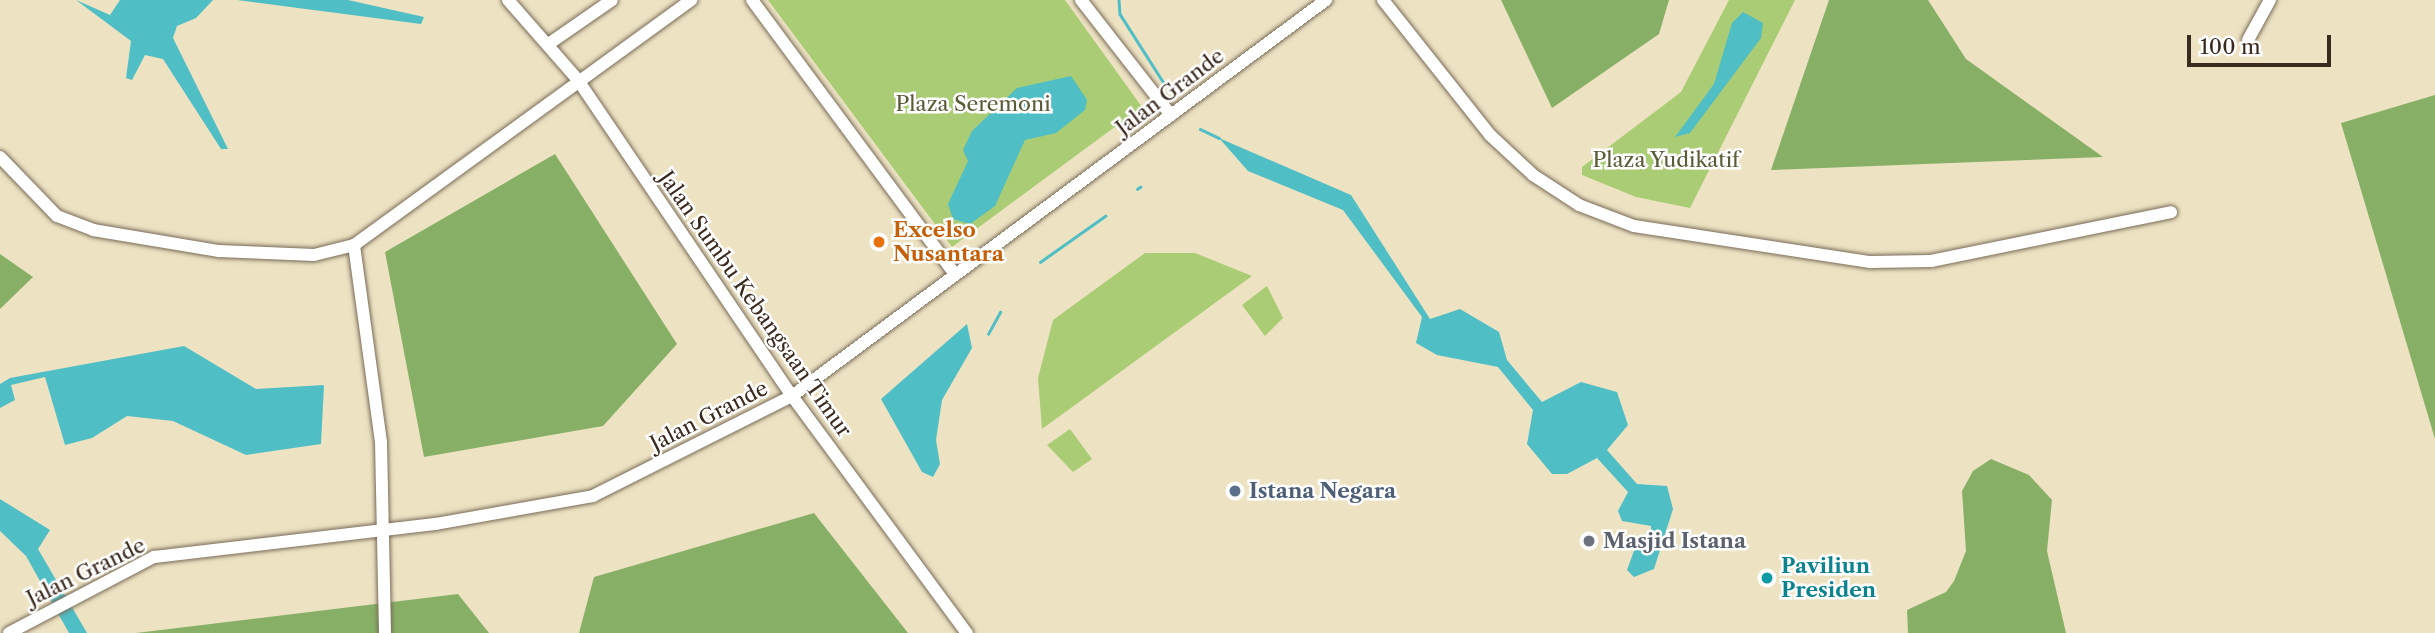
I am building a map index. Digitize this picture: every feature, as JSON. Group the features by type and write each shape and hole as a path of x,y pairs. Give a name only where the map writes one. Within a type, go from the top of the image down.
{"street":[{"name":"Jalan Sumbu Kebangsaan Timur","path":"508,0 550,43 578,80 792,396 967,633"},
{"path":"550,43 612,0"},
{"path":"0,157 57,216 93,230 267,256 314,256 354,244 691,0"},
{"path":"752,0 955,274"},
{"path":"1081,0 1171,115"},
{"name":"Jalan Grande","path":"9,633 154,557 383,528 593,496 792,396 1326,0"},
{"path":"1383,0 1490,135 1533,175 1579,205 1634,226 1870,262 1931,261 2171,212"},
{"path":"2248,40 2270,0"},
{"path":"354,244 381,442 385,633"}],"green space":[{"name":"Plaza Seremoni","path":"768,0 1065,0 1142,107 952,247"},
{"path":"1501,0 1669,0 1659,34 1552,108"},
{"name":"Plaza Yudikatif","path":"1729,0 1795,0 1690,208 1636,197 1582,175 1582,167 1681,92"},
{"path":"1829,0 1928,0 1966,59 2103,157 1771,170"},
{"path":"2435,95 2435,439 2341,123"},
{"path":"555,154 677,344 603,426 424,457 385,252"},
{"path":"1145,253 1195,253 1252,276 1042,429 1038,378 1053,320"},
{"path":"0,254 33,277 0,309"},
{"path":"1267,286 1283,318 1265,336 1242,305"},
{"path":"1070,429 1092,459 1073,472 1047,445"},
{"path":"1991,459 2029,475 2052,500 2047,551 2066,633 1908,633 1907,610 1946,592 1954,581 1966,551 1962,491 1973,471"},
{"path":"814,513 908,633 579,633 594,577"},
{"path":"458,594 489,633 136,633"}],"water":[{"path":"76,0 110,15 120,0 213,0 196,18 177,26 173,38 228,149 221,149 163,59 145,55 132,80 126,78 131,41"},
{"path":"237,0 348,0 424,17 421,24"},
{"path":"1743,12 1763,23 1761,38 1690,133 1675,137 1714,84 1732,23"},
{"path":"1071,76 1087,100 1085,110 1056,133 1025,140 995,206 970,224 953,219 948,204 968,161 963,150 972,131 1017,88"},
{"path":"1219,138 1351,195 1430,319 1460,309 1499,332 1507,360 1542,402 1581,382 1617,392 1628,425 1607,450 1637,484 1667,486 1673,509 1654,569 1634,577 1627,570 1635,548 1651,539 1651,526 1622,521 1618,511 1628,492 1597,458 1567,474 1552,474 1527,444 1533,410 1498,367 1437,355 1416,343 1422,317 1343,210 1248,171"},
{"path":"967,324 972,348 942,400 936,440 940,464 933,477 922,472 881,399"},
{"path":"184,346 256,389 324,385 321,444 246,455 173,421 127,416 92,438 65,445 45,377 11,385 15,400 0,408 0,384 10,378"},
{"path":"0,499 50,530 38,549 87,633 69,633 26,556 0,531"}],"waterway":[{"path":"1119,0 1120,14 1164,83"},
{"path":"1200,129 1219,138"},
{"path":"1040,262 1105,216"},
{"path":"988,334 1000,312"}],"place":[{"name":"Excelso Nusantara","path":"879,242"},
{"name":"Istana Negara","path":"1235,491"},
{"name":"Masjid Istana","path":"1589,541"},
{"name":"Paviliun Presiden","path":"1767,578"}]}
